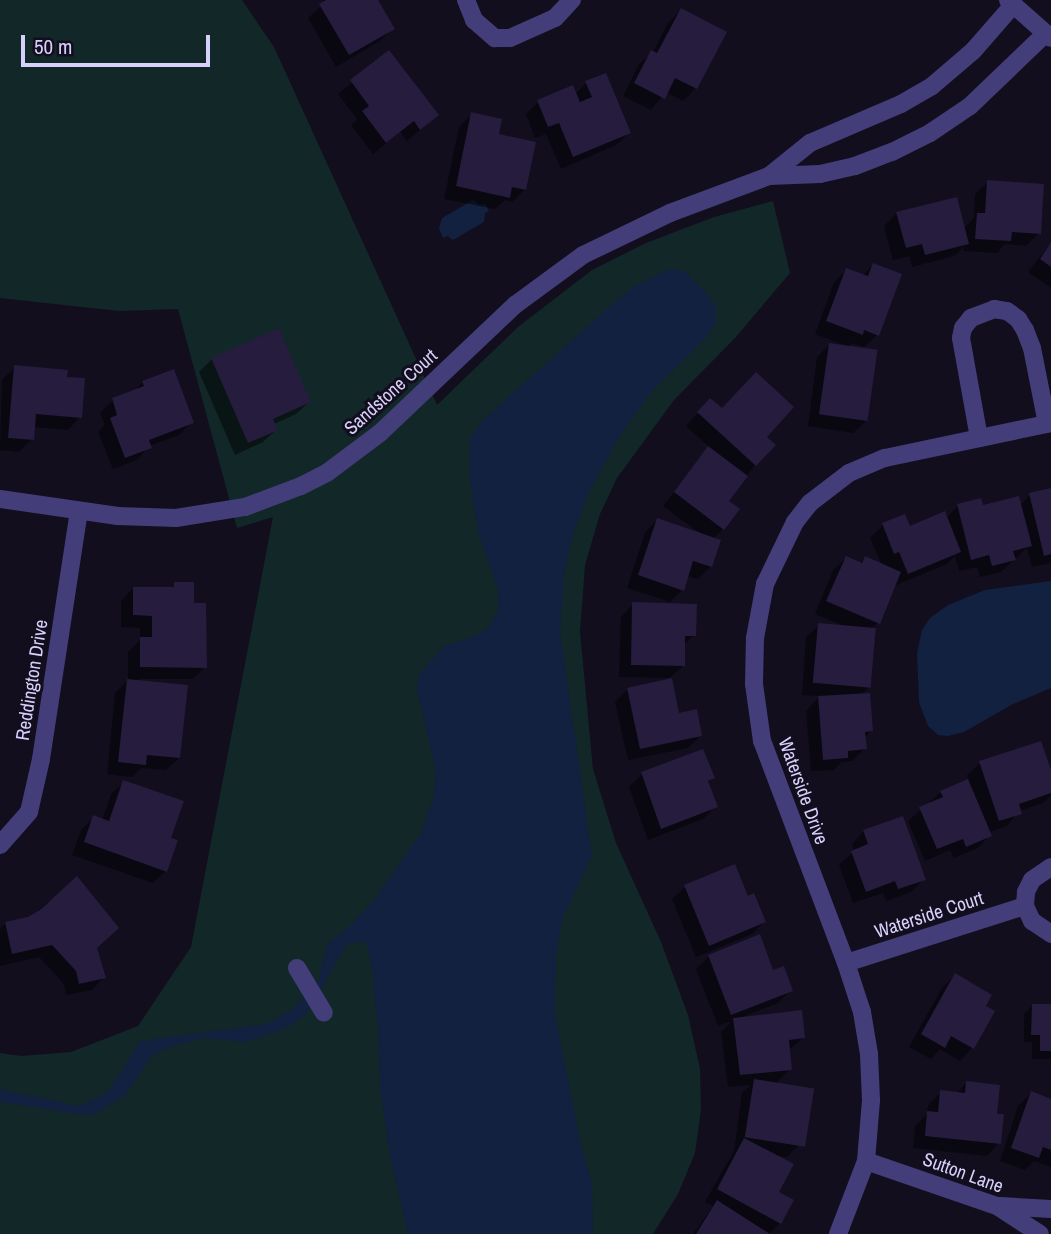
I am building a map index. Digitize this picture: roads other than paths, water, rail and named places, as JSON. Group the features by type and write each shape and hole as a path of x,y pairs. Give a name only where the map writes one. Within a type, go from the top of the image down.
{"street":[{"path":"466,0 474,20 495,38 510,38 555,18 572,0"},
{"path":"1011,2 1049,35"},
{"name":"Sandstone Court","path":"0,499 145,518 176,517 245,507 301,486 328,472 380,433 515,305 572,262 625,232 769,176 810,143 901,104 932,86 973,51 1011,2"},
{"name":"Sandstone Court","path":"769,176 820,174 855,166 930,134 970,106 1049,35"},
{"name":"Waterside Drive","path":"838,1234 866,1161 871,1100 869,1054 862,1012 846,963 762,741 754,684 755,638 765,584 795,522 810,503 839,480 885,458 979,438 1049,423 1032,348 1018,319 1007,311 994,309 971,317 963,328 961,338 979,438"},
{"name":"Reddington Drive","path":"0,845 29,812 41,759 79,511"},
{"path":"1051,867 1032,880 1026,892 1025,906 1031,921 1051,934"},
{"name":"Waterside Court","path":"846,963 1025,906"},
{"path":"301,975 324,1012"},
{"name":"Sutton Lane","path":"866,1161 997,1206 1040,1234"},
{"path":"997,1206 1051,1209"}],"water":[{"path":"473,200 480,205 485,203 489,211 485,213 484,222 453,240 447,236 443,238 439,228 442,218"},
{"path":"670,269 683,270 711,298 716,308 716,322 705,339 651,392 620,435 590,490 572,537 564,575 560,632 592,856 562,919 556,958 555,1014 581,1146 592,1183 593,1234 408,1234 390,1157 380,1087 378,1026 370,955 365,941 347,944 306,1014 287,1028 246,1042 201,1038 165,1049 152,1056 125,1095 92,1116 0,1102 0,1089 79,1106 109,1091 140,1041 267,1024 290,1011 318,982 327,944 349,927 375,899 421,833 433,800 436,771 417,690 419,675 444,646 476,636 489,627 499,608 498,589 478,532 470,481 470,439 483,420 608,308 635,286"},
{"path":"1051,581 1051,688 1013,704 964,732 948,736 938,735 928,726 919,702 917,653 922,630 930,618 948,605 985,590"}]}
